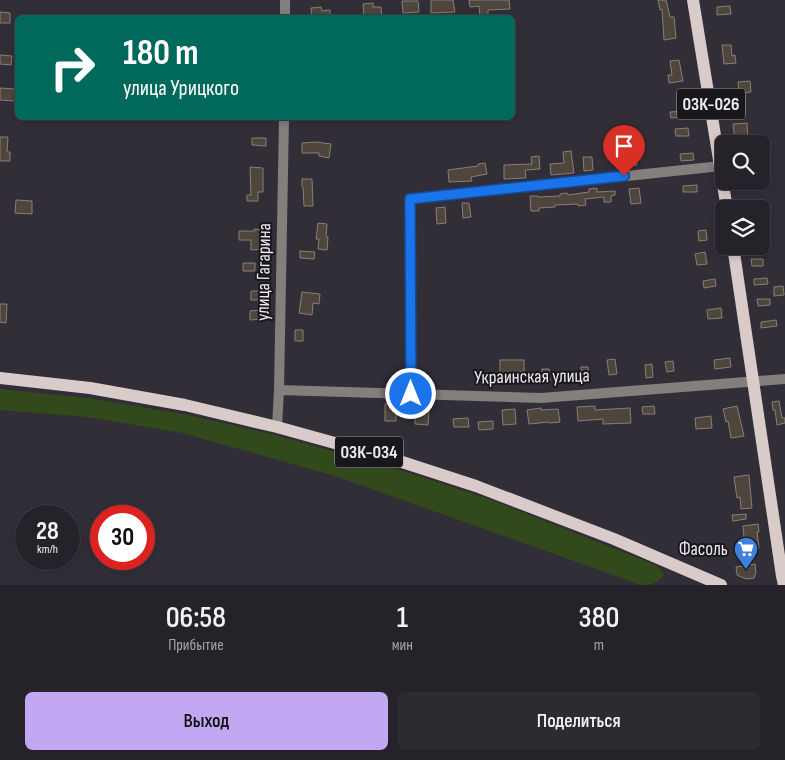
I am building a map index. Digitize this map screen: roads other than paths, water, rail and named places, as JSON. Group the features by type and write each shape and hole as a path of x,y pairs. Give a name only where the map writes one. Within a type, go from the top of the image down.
{"main road":[{"name":"03К-026","path":"693,0 716,135"},
{"path":"734,255 781,583"},
{"name":"03К-034","path":"0,378 90,388 185,405 277,427 404,462 476,486 614,539 721,585"}],"street":[{"path":"285,0 285,15"},
{"name":"улица Гагарина","path":"277,427 284,120"},
{"path":"411,394 410,199 715,167"},
{"name":"Украинская улица","path":"279,390 540,398 785,379"}],"place":[{"name":"Фасоль","path":"746,570"}]}
